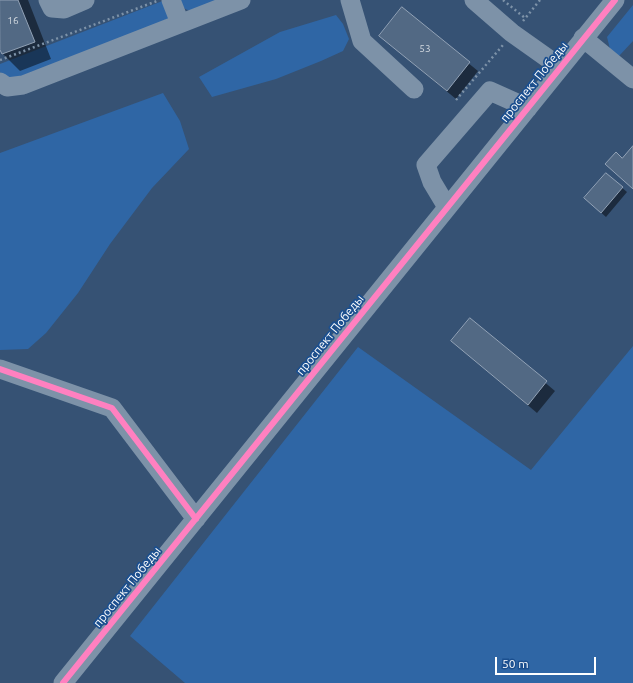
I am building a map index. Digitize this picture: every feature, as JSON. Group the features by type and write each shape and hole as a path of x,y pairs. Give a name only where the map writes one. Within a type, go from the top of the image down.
{"street":[{"path":"48,0 52,8 64,9 85,0"},
{"path":"171,0 180,23"},
{"path":"2,86 23,85 241,0"},
{"path":"350,0 362,41 414,89"},
{"path":"474,0 512,33 560,68"},
{"name":"проспект Победы","path":"63,683 615,0"},
{"path":"583,38 633,79"},
{"path":"447,207 432,182 426,165 490,91 528,108"},
{"path":"0,369 112,408 196,519"}],"path":[{"path":"0,60 160,0"},
{"path":"503,0 525,18"},
{"path":"456,100 540,0"}],"shaded area":[{"path":"165,0 170,13 168,19 19,80 3,76 0,72 0,64"},
{"path":"179,0 225,0 199,10 192,11 187,10 182,6"},
{"path":"633,5 633,41 619,56 610,49 607,37"},
{"path":"336,15 343,24 349,39 343,51 321,61 276,79 212,97 199,77 280,32"},
{"path":"163,93 180,121 189,149 152,188 110,244 78,293 46,333 28,349 0,350 0,153"},
{"path":"633,346 633,683 185,683 130,636 358,347 531,470"}],"building":[{"path":"0,0 18,0 35,42 2,54 0,50"},
{"path":"402,7 470,62 447,91 379,36"},
{"path":"633,146 633,189 605,164 616,152 622,158"},
{"path":"606,173 623,187 601,213 584,198"},
{"path":"470,318 547,381 528,405 451,341"}],"cycle path":[{"path":"63,683 615,0"},
{"path":"0,369 112,408 196,519"}]}
